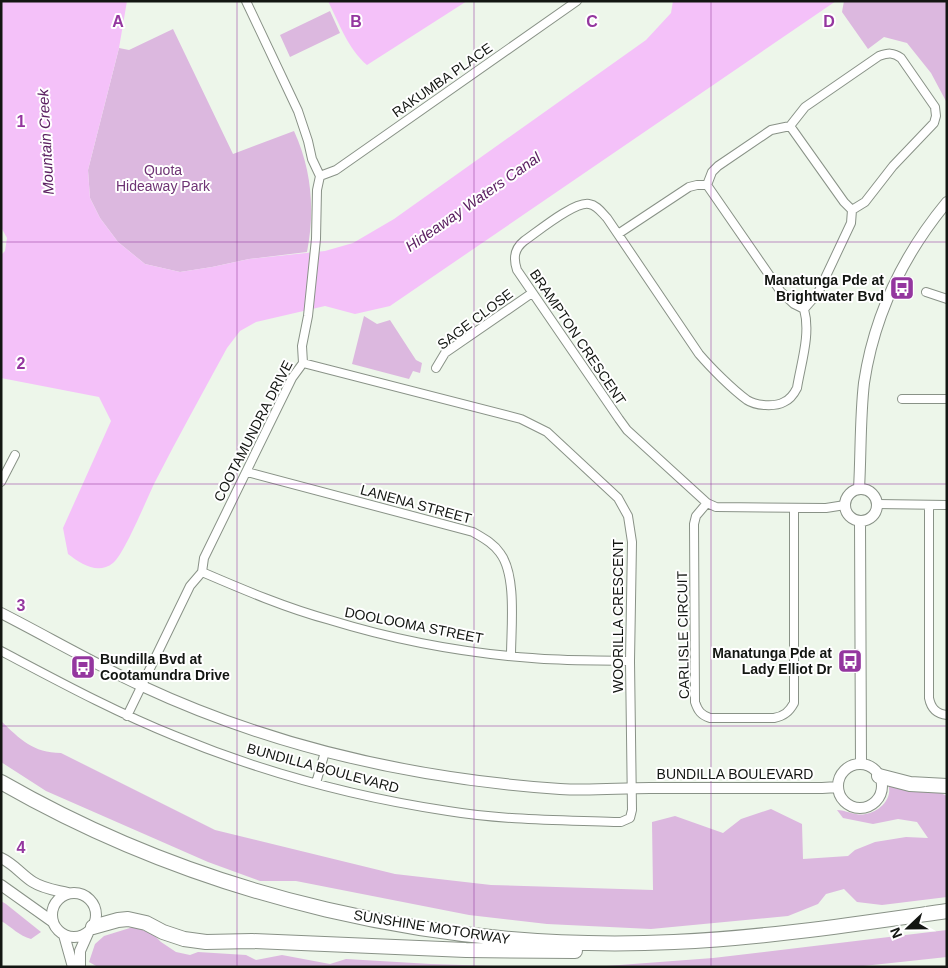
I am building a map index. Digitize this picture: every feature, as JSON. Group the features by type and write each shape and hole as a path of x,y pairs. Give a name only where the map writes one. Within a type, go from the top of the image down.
{"highway":[{"path":"879,776 910,784 947,786"},
{"name":"SUNSHINE MOTORWAY","path":"1,782 56,811 143,850 199,872 298,902 344,913 446,932 528,940 601,943 675,942 732,938 947,912"},
{"path":"91,930 118,920 128,919 146,923 172,935 195,941 252,941 550,952 590,951 601,943"}],"street":[{"name":"COOTAMUNDRA DRIVE","path":"127,716 190,586 202,572 204,558 292,378 303,363 302,346 308,316 316,239 317,190 320,176 312,159 298,111 246,1"},
{"name":"RAKUMBA PLACE","path":"320,176 336,170 577,1"},
{"path":"707,185 712,172 718,166 771,130 790,126 805,107 880,56 887,53 895,54 900,58 934,107 936,116 934,123 893,166 865,202 852,210"},
{"path":"707,185 781,292 794,304 804,308 818,293 851,223 852,210 844,202 790,126"},
{"path":"618,234 689,187 707,185"},
{"path":"859,489 863,398 873,340 885,303 902,268 947,202"},
{"name":"BRAMPTON CRESCENT","path":"707,503 628,430 516,270 514,261 518,246 575,206 589,204 598,208 618,234 699,354 748,401 757,404 777,405 786,402 797,388 807,329 804,308"},
{"path":"926,292 947,299"},
{"name":"SAGE CLOSE","path":"436,368 445,353 532,293"},
{"name":"WOORILLA CRESCENT","path":"303,363 535,424 547,432 618,498 628,516 632,542 630,661 632,788"},
{"path":"902,399 947,399"},
{"path":"1,482 15,455"},
{"name":"LANENA STREET","path":"247,472 473,532 488,540 501,554 509,571 511,587 511,656"},
{"path":"859,489 869,491 877,504 874,515 860,522 850,518 845,505 850,494 859,489"},
{"path":"707,503 716,507 826,508 845,505"},
{"name":"CARLISLE CIRCUIT","path":"707,503 696,516 694,524 695,702 697,710 703,716 710,718 774,718 790,711 794,702 794,508"},
{"path":"877,504 947,505"},
{"path":"928,505 929,698 930,706 935,712 947,714"},
{"path":"860,522 861,764"},
{"name":"DOOLOOMA STREET","path":"202,572 262,597 330,620 391,636 453,648 511,656 630,661"},
{"name":"BUNDILLA BOULEVARD","path":"1,612 142,686 215,716 325,752 433,775 562,789 838,787"},
{"name":"BUNDILLA BOULEVARD","path":"1,651 127,716 176,737 247,763 316,783 378,798 449,811 527,819 621,822 630,818 632,788"},
{"path":"316,783 325,752"},
{"path":"861,764 868,766 879,776 882,783 879,797 874,803 867,807 859,808 850,806 844,801 839,794 838,787 842,773 848,767 861,764"},
{"path":"1,858 11,863 31,881 43,888 68,893 75,892 90,898 97,912 96,920 80,950 80,967"},
{"path":"1,884 53,922"},
{"path":"68,893 56,901 53,908 53,922 56,928 64,935 77,937 91,930"},
{"path":"64,935 73,967"}],"green space":[{"path":"844,1 947,1 947,103 931,73 907,43 884,37 868,49 842,12"},
{"path":"330,11 340,33 290,57 280,35"},
{"name":"Quota Hideaway Park","path":"173,29 233,154 294,131 305,161 310,191 311,221 307,252 249,259 180,272 145,264 118,242 100,218 90,198 88,170 119,48 129,50"},
{"path":"364,316 377,324 390,320 416,360 422,363 420,373 413,371 409,379 352,364"},
{"path":"1,721 21,739 35,748 42,751 61,753 215,830 395,874 491,885 653,890 652,822 675,816 723,833 741,819 771,809 802,824 803,859 848,856 855,850 875,842 906,837 928,838 917,822 898,819 873,824 843,818 837,810 861,815 877,810 888,798 887,781 939,792 947,796 947,897 882,905 857,902 844,889 826,894 818,904 788,916 651,929 547,924 469,915 296,881 260,881 208,862 46,791 1,762"},
{"path":"1,901 41,932 31,939 23,936 1,921"},
{"path":"133,927 152,933 176,952 190,955 198,952 246,955 256,960 282,955 330,964 346,959 526,967 98,967 89,962 95,944 104,936"},
{"path":"947,930 947,957 854,967 593,967 713,958"}],"water":[{"path":"1,1 127,1 119,48 88,170 90,198 100,218 118,242 145,264 180,272 249,259 325,251 353,243 394,219 646,40 671,13 673,1 836,1 390,306 355,314 325,306 256,322 240,331 227,348 182,431 118,558 107,566 96,568 78,561 68,554 63,528 111,421 99,397 1,378 1,255 5,251 7,238 1,227"},
{"path":"328,1 467,1 367,65 349,44"}],"place":[{"name":"Manatunga Pde at Brightwater Bvd","path":"902,288"},
{"name":"Manatunga Pde at Lady Elliot Dr","path":"850,661"},
{"name":"Bundilla Bvd at Cootamundra Drive","path":"83,667"}],"water label":[{"name":"Mountain Creek","path":"46,142"},
{"name":"Hideaway Waters Canal","path":"473,202"}]}
